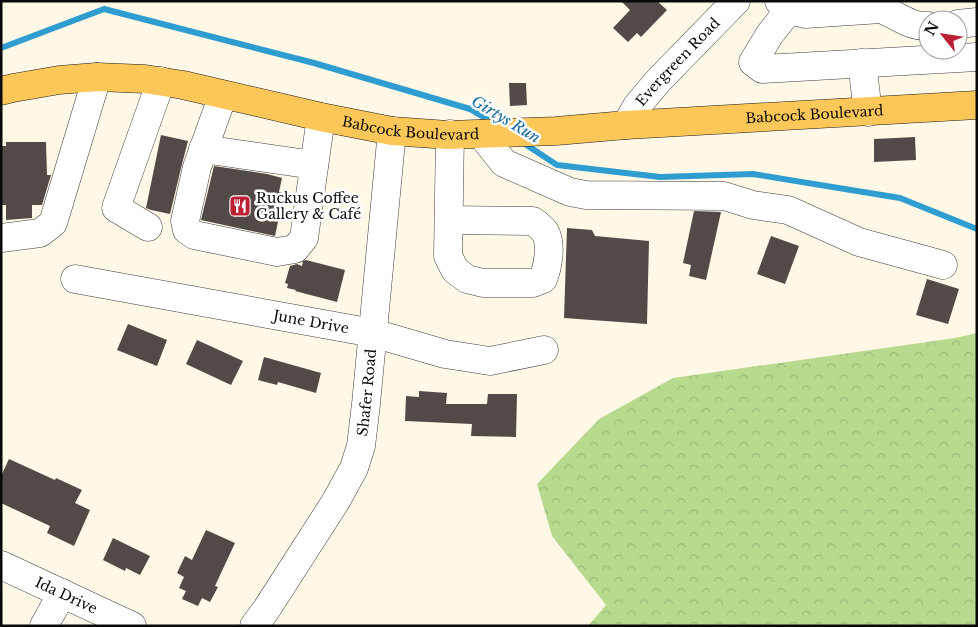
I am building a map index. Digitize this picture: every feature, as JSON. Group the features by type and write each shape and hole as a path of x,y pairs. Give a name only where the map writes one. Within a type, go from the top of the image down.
{"main road":[{"name":"Babcock Boulevard","path":"1,91 59,80 97,77 145,79 392,131 450,134 488,134 977,105"}],"street":[{"name":"Evergreen Road","path":"626,126 637,106 658,81 736,1"},
{"path":"918,25 909,23 881,9 826,7 805,14 784,6 754,62 762,69 977,57"},
{"path":"862,63 868,112"},
{"path":"1,238 40,233 53,224 97,77"},
{"path":"148,227 116,208 161,82"},
{"path":"223,95 197,166 185,221 186,230 194,235 277,252 295,249 304,238 321,117"},
{"name":"Shafer Road","path":"254,626 330,510 354,468 361,446 392,131"},
{"path":"449,220 450,134"},
{"path":"488,134 504,164 570,192 586,195 724,196 753,205 788,210 859,242 943,265"},
{"path":"203,149 314,166"},
{"name":"June Drive","path":"75,279 373,333 445,354 490,361 544,350"},
{"name":"Ida Drive","path":"1,565 132,626"},
{"path":"44,626 62,593"}],"green space":[{"path":"977,333 977,626 588,626 606,605 552,536 537,484 599,419 673,378 955,338"}],"building":[{"path":"621,1 657,1 667,10 641,37 637,33 628,42 613,28 630,10"},
{"path":"509,83 526,83 527,105 510,106"},
{"path":"161,135 188,141 170,214 146,208"},
{"path":"915,137 916,160 874,162 874,139"},
{"path":"6,142 46,142 47,175 51,175 42,205 32,205 32,218 6,220 6,205 1,205 1,146 6,146"},
{"name":"Ruckus Coffee Gallery & Café","path":"214,166 282,178 279,192 284,193 275,236 201,220"},
{"path":"694,211 721,212 706,280 689,276 691,265 683,263"},
{"path":"567,228 592,230 595,236 649,241 647,324 564,318"},
{"path":"771,236 799,246 785,284 757,274"},
{"path":"306,260 345,270 337,302 287,288 288,284 285,283 290,266 297,264 302,266 303,261"},
{"path":"927,279 959,289 948,324 916,315"},
{"path":"128,324 167,340 157,366 117,350"},
{"path":"197,340 243,361 231,385 186,364"},
{"path":"264,357 321,373 316,393 278,382 277,385 258,380"},
{"path":"419,391 447,393 446,404 487,404 488,394 517,394 516,437 471,436 472,424 405,421 406,396 419,397"},
{"path":"9,459 82,490 75,503 90,510 74,546 47,533 50,526 1,503 1,476"},
{"path":"206,530 235,543 215,586 218,587 210,602 202,598 198,606 182,599 186,591 179,588 184,577 177,573 185,556 192,560"},
{"path":"113,538 150,556 140,575 126,568 125,571 103,560"}],"waterway":[{"name":"Girtys Run","path":"1,48 104,9 314,63 470,109 495,124"},
{"name":"Girtys Run","path":"522,142 557,165 660,177 753,174 900,198 977,229"}],"place":[{"name":"Ruckus Coffee Gallery & Café","path":"240,206"}]}
